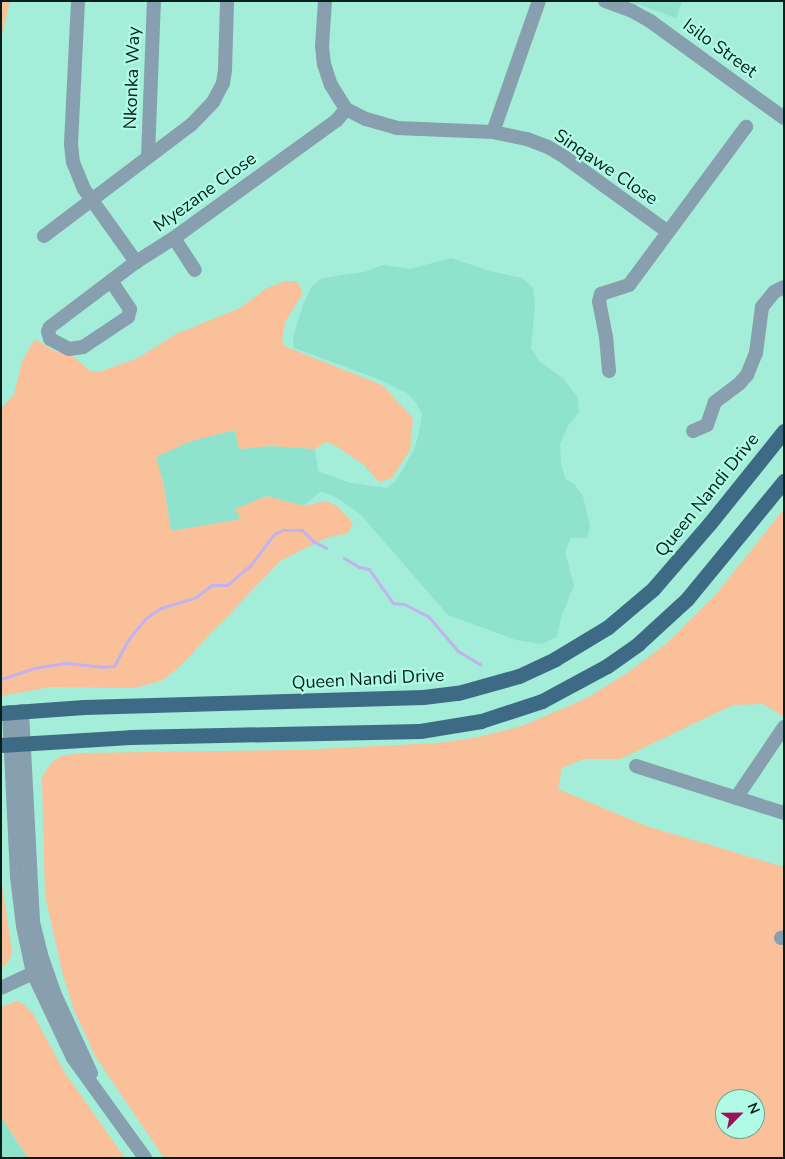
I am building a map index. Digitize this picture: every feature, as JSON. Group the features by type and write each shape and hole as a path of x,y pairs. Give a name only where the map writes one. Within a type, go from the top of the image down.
{"main road":[{"name":"Queen Nandi Drive","path":"11,712 158,704 423,698 458,693 519,676 579,646 608,628 642,600 710,523 784,431"},
{"path":"12,743 420,730 481,721 542,701 607,666 638,644 668,618 688,599 784,481"}],"street":[{"path":"78,1 71,144 77,174 91,200 136,262"},
{"name":"Nkonka Way","path":"148,156 154,1"},
{"path":"44,236 191,125 218,94 225,70 227,1"},
{"path":"325,1 322,46 324,64 331,85 346,109"},
{"path":"492,132 539,1"},
{"name":"Isilo Street","path":"605,1 632,11 650,21 784,118"},
{"name":"Sinqawe Close","path":"346,109 366,119 398,128 492,132 524,138 548,147 667,232"},
{"name":"Myezane Close","path":"111,281 130,309 128,317 83,347 70,349 54,342 49,337 50,327 136,262 174,238 337,120 346,109"},
{"path":"609,371 599,299 605,292 629,285 746,128"},
{"path":"174,238 195,270"},
{"path":"693,431 707,425 715,402 740,383 746,375 756,353 762,307 774,292 784,287"},
{"path":"11,712 12,743 40,972 73,1058 145,1158"},
{"path":"736,798 784,727"},
{"path":"636,766 784,813"},
{"path":"1,988 40,972"}],"shaded area":[{"path":"1,1 10,1 1,39"},
{"path":"629,1 682,1 676,18"},
{"path":"451,258 490,271 522,278 533,288 535,305 531,348 540,362 564,379 578,398 579,413 569,424 560,444 561,464 566,480 574,484 583,496 590,526 587,538 571,538 565,552 574,586 561,617 557,637 542,644 516,640 448,615 361,515 339,499 321,491 303,506 267,496 235,509 241,519 171,531 163,481 155,457 191,441 235,430 239,449 271,446 315,449 318,471 328,475 351,483 387,488 396,481 414,450 419,433 422,414 416,403 407,393 378,379 294,348 293,337 303,305 312,286 322,278 364,272 383,265 410,269"},
{"path":"286,281 297,281 303,293 286,320 282,338 284,346 382,385 413,418 410,450 392,478 379,482 363,464 336,446 325,442 315,449 271,446 239,449 235,430 191,441 156,457 163,481 171,531 241,519 235,509 267,496 303,506 326,501 337,506 353,523 348,533 326,538 280,561 178,668 163,680 135,688 51,687 1,696 1,408 14,395 22,361 35,339 56,352 64,352 74,357 90,371 99,372 138,358 176,334 240,308 267,288"},
{"path":"784,509 784,717 763,704 733,705 620,759 584,759 562,768 558,789 646,826 784,867 784,1158 164,1158 95,1056 74,1010 63,975 45,895 42,777 52,762 61,756 82,753 298,750 438,743 478,737 522,726 587,698 627,673 666,644 717,593"},
{"path":"1,823 2,885 12,951 9,961 1,968"},
{"path":"17,1001 25,1005 33,1014 65,1073 125,1158 28,1158 1,1117 1,1007"},
{"path":"1,1117 28,1158 1,1158"}],"waterway":[{"path":"1,679 34,668 66,663 102,667 114,666 128,640 146,618 161,608 196,597 212,585 227,585 250,566 274,534 283,530 302,530 313,541 326,548"},
{"path":"344,558 359,567 369,569 393,603 404,604 428,616 458,651 480,664"}]}
